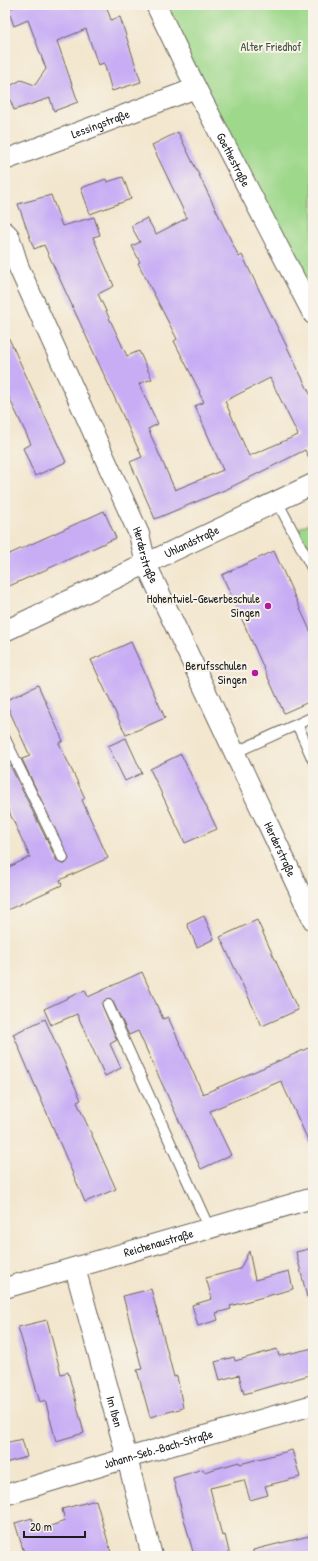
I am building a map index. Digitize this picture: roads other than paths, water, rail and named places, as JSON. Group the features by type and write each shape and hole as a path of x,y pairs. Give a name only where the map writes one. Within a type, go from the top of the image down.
{"street":[{"name":"Goethestraße","path":"156,5 196,88 313,314"},
{"name":"Lessingstraße","path":"5,160 196,88"},
{"name":"Herderstraße","path":"5,232 9,236 20,268 139,534 146,564 313,920"},
{"name":"Uhlandstraße","path":"5,631 313,484"},
{"name":"Reichenaustraße","path":"5,1288 313,1198"},
{"name":"Im Iben","path":"74,1268 127,1458 152,1556"},
{"name":"Johann-Seb.-Bach-Straße","path":"5,1495 127,1458 313,1405"}],"lane":[{"path":"277,501 313,570"},
{"path":"234,753 313,717"},
{"path":"297,724 313,760"},
{"path":"5,738 62,858"},
{"path":"108,1005 209,1228"}],"place":[{"name":"Hohentwiel-Gewerbeschule Singen","path":"268,606"},
{"name":"Berufsschulen Singen","path":"255,673"}],"park label":[{"name":"Alter Friedhof","path":"271,47"}]}
